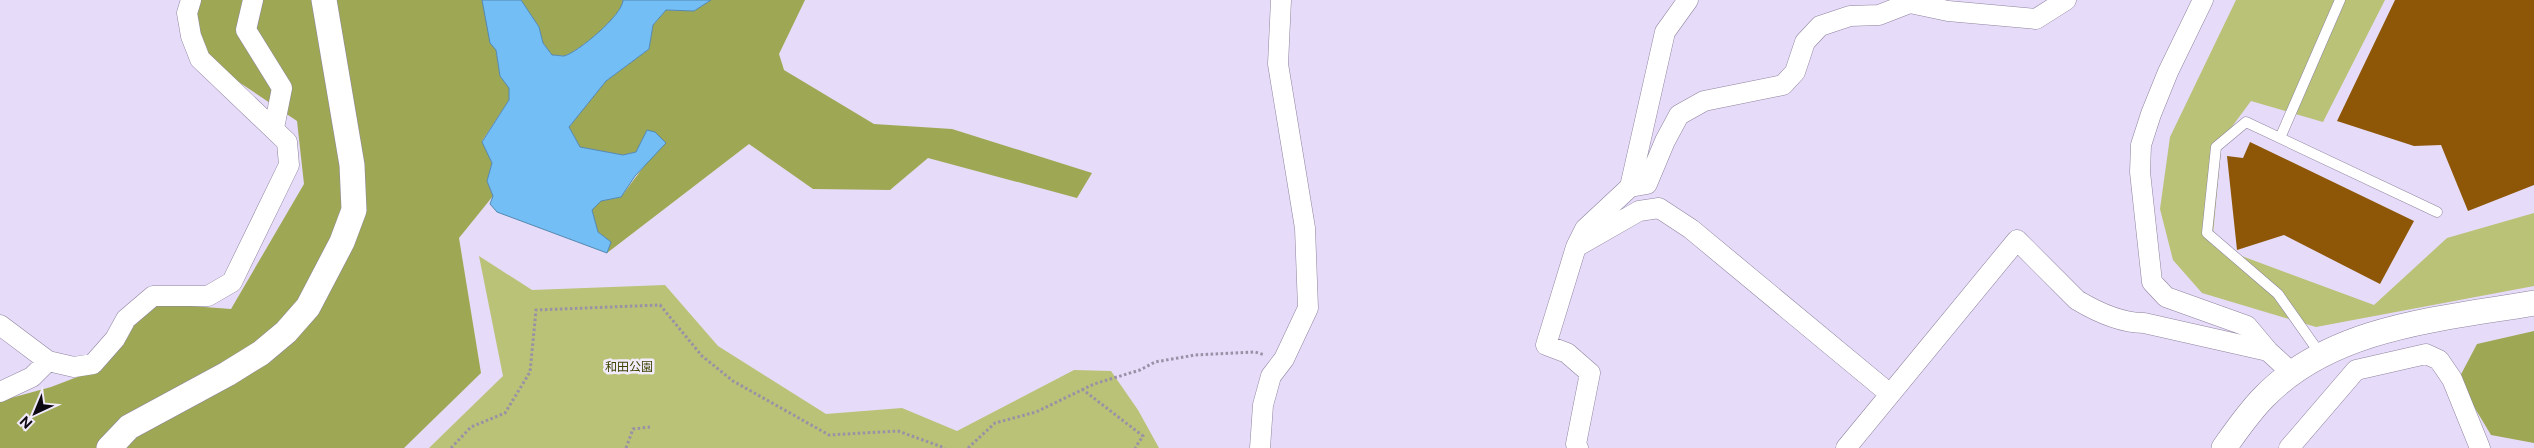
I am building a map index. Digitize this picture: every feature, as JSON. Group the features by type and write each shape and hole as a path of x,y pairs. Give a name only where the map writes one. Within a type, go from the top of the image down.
{"street":[{"path":"0,325 48,361 74,367 93,364 115,339 126,318 153,296 208,296 232,282 289,165 287,142 200,59 190,36 187,12 191,0"},
{"path":"254,0 246,30 282,88 274,128"},
{"path":"109,448 129,428 227,374 261,353 286,332 308,307 342,242 354,210 352,165 324,0"},
{"path":"1260,448 1263,405 1271,376 1284,359 1308,308 1305,228 1278,64 1280,0"},
{"path":"1630,187 1665,32 1688,0"},
{"path":"1578,448 1576,444 1590,373 1567,354 1546,345 1576,247 1585,229 1630,187 1647,184 1665,141 1679,115 1704,101 1783,85 1795,72 1804,42 1820,26 1850,16 1880,15 1910,3 1948,11 2036,19 2066,0"},
{"path":"2203,0 2165,81 2141,145 2140,172 2148,264 2152,282 2166,297 2247,326 2268,351 2292,373"},
{"path":"1576,247 1639,211 1659,208 1691,230 1890,394"},
{"path":"1846,448 2017,240 2077,300 2087,306 2129,323 2144,323 2268,351"},
{"path":"2224,448 2264,397 2292,373 2359,338 2534,303"},
{"path":"2289,448 2356,370 2426,354 2440,360 2452,379 2480,448"},
{"path":"0,392 32,377 48,361"}],"lane":[{"path":"2280,138 2340,0"},
{"path":"2322,356 2278,294 2207,233 2216,147 2246,122 2437,212"}],"path":[{"path":"451,448 471,427 505,413 530,372 536,310 660,305 702,356 733,381 829,435 898,431 945,448"},
{"path":"968,448 995,423 1036,412 1082,389 1140,370 1155,362 1195,355 1255,352 1284,359"},
{"path":"1082,389 1143,436 1135,448"},
{"path":"626,448 633,429 650,427"}],"green space":[{"path":"197,0 482,0 496,50 500,76 509,88 509,100 482,141 492,163 487,181 493,196 459,238 481,373 404,448 0,448 0,401 51,387 93,371 151,303 231,309 304,184 297,121 206,60 192,19"},
{"path":"521,0 623,0 616,15 608,24 579,48 564,56 552,55 543,43 539,27"},
{"path":"711,0 805,0 779,54 784,70 874,124 952,129 1092,173 1077,198 928,158 890,190 813,189 749,144 607,253 611,242 598,232 592,210 601,201 621,197 644,166 636,152 623,155 580,147 569,127 606,81 649,49 653,25 666,10 694,11"},
{"path":"2236,0 2385,0 2323,122 2251,101 2222,140 2212,245 2374,305 2447,238 2534,213 2534,286 2316,327 2202,293 2173,260 2160,209 2170,137"},
{"name":"和田公園","path":"479,256 532,290 665,285 718,346 826,414 902,408 957,431 1074,370 1111,371 1138,410 1159,448 429,448 503,376"},
{"path":"2534,331 2534,443 2491,435 2458,380 2477,344"}],"water":[{"path":"482,0 521,0 539,27 543,43 552,55 564,56 579,48 608,24 621,7 623,0 711,0 694,11 666,10 653,25 649,49 606,81 569,127 580,147 623,155 636,152 647,130 655,132 666,143 635,176 621,197 601,201 592,210 598,232 611,242 607,253 497,212 490,204 493,196 487,181 492,163 482,142 509,100 509,88 500,76 496,50 490,43"}],"building":[{"path":"2395,0 2534,0 2534,185 2468,211 2441,145 2414,146 2337,121"},
{"path":"2250,142 2414,221 2380,284 2284,235 2237,250 2227,156 2243,158"}]}
